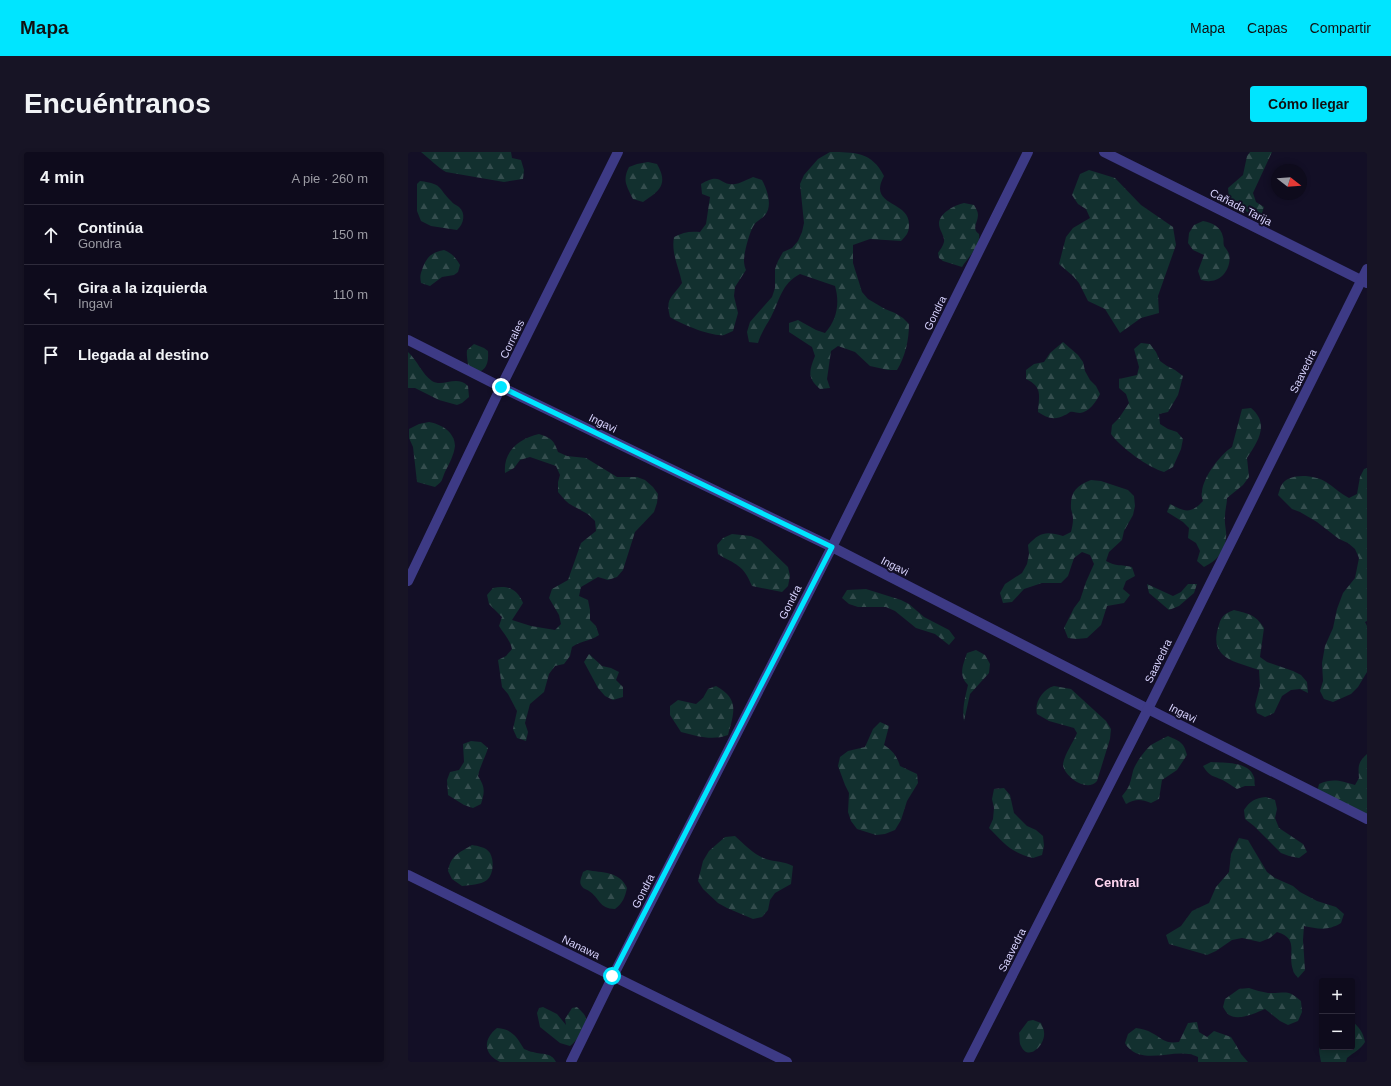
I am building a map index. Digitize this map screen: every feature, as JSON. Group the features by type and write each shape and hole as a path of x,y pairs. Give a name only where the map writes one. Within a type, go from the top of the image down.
{"street":[{"name":"Corrales","path":"408,581 501,387 618,152"},
{"name":"Gondra","path":"571,1062 612,976 832,547 1028,152"},
{"name":"Cañada Tarija","path":"1104,152 1364,282"},
{"name":"Saavedra","path":"968,1062 1364,282 1367,269"},
{"name":"Ingavi","path":"408,340 501,387 832,547 1367,819"},
{"name":"Nanawa","path":"408,875 786,1062"}],"green space":[{"path":"421,152 511,152 512,158 521,160 524,170 523,179 504,182 446,172"},
{"path":"830,152 855,153 874,162 884,176 880,186 881,193 885,199 903,211 908,217 908,232 901,241 870,239 853,245 853,263 862,292 868,299 903,318 909,324 909,330 904,354 897,370 888,370 870,366 855,352 838,346 831,351 827,379 830,388 820,389 811,378 810,374 815,356 812,347 789,332 789,323 798,320 816,330 825,333 835,317 837,299 835,286 800,274 785,288 758,343 749,342 747,332 750,322 772,297 775,288 775,269 778,261 783,252 792,248 798,241 802,232 804,223 800,184 804,175 818,159"},
{"path":"1250,152 1272,152 1253,193 1256,202 1264,207 1261,216 1251,215 1229,198 1228,188 1243,175 1247,156"},
{"path":"648,162 657,164 662,177 662,182 658,191 643,202 633,199 627,187 626,176 629,167"},
{"path":"1089,170 1115,178 1141,205 1173,227 1176,245 1158,296 1159,313 1141,318 1120,333 1105,309 1088,301 1079,283 1059,264 1066,237 1073,228 1090,218 1086,209 1078,204 1072,195 1080,174"},
{"path":"753,177 762,180 766,188 769,207 765,215 754,225 747,243 744,261 746,270 735,287 734,296 738,313 733,331 724,335 712,334 675,320 670,317 668,306 670,298 682,283 674,255 674,237 687,232 700,232 706,224 710,197 702,194 701,184 708,180 717,179 730,184 737,184"},
{"path":"420,181 433,183 439,187 452,202 461,209 463,212 463,222 457,230 431,226 421,221 417,211 417,184"},
{"path":"964,203 974,205 977,210 978,218 975,230 979,234 979,238 976,247 962,267 943,261 939,258 938,253 944,242 939,226 942,216 948,210"},
{"path":"1203,221 1213,224 1220,230 1222,233 1224,246 1229,253 1230,259 1228,268 1223,276 1209,281 1201,280 1198,271 1204,255 1193,250 1188,243 1189,233 1194,225"},
{"path":"444,250 452,254 460,265 458,272 454,275 442,277 430,286 421,283 421,273 427,259 432,254"},
{"path":"1063,342 1078,355 1083,362 1085,371 1100,394 1086,411 1080,413 1070,412 1061,417 1051,418 1038,412 1039,392 1035,385 1026,379 1026,370 1034,364 1044,362 1050,353"},
{"path":"1141,343 1150,344 1160,361 1183,376 1178,395 1168,412 1159,414 1160,424 1177,432 1183,439 1181,449 1173,467 1164,472 1135,456 1121,445 1111,434 1112,425 1119,418 1129,403 1126,394 1119,388 1119,379 1137,375 1139,367 1134,349"},
{"path":"474,344 488,351 488,361 485,368 479,372 469,374 467,350"},
{"path":"408,352 425,375 432,381 441,383 459,381 468,386 469,397 457,405 439,400 415,388 408,388"},
{"path":"1251,408 1257,414 1261,426 1258,439 1247,458 1249,477 1243,485 1227,498 1225,519 1226,535 1224,548 1216,559 1204,567 1197,561 1200,551 1196,543 1188,538 1189,528 1183,522 1167,512 1170,504 1180,509 1191,510 1203,501 1202,494 1205,480 1217,461 1232,447 1242,409"},
{"path":"429,422 442,427 450,433 453,437 455,446 442,480 435,487 417,482 413,447 409,438 409,429 419,424"},
{"path":"539,434 552,440 558,452 567,456 586,458 617,477 637,477 645,480 658,494 654,512 635,532 623,570 617,577 608,580 598,577 581,587 579,596 588,600 590,620 596,626 599,635 572,647 570,656 564,664 555,666 549,674 544,692 530,704 525,723 528,732 526,741 517,738 513,729 517,711 508,694 502,687 498,660 506,656 512,649 499,626 502,617 489,604 487,595 493,588 498,587 508,588 515,591 523,603 512,620 531,626 555,630 561,624 559,615 549,598 552,589 568,580 581,543 596,531 595,521 585,512 569,503 558,492 560,475 556,466 530,457 520,460 514,468 505,473 507,458 514,447 519,442"},
{"path":"1367,468 1367,621 1365,622 1367,626 1367,672 1358,687 1351,694 1333,702 1324,699 1320,691 1323,681 1322,663 1325,646 1333,628 1337,609 1343,593 1355,578 1359,558 1355,549 1348,543 1339,539 1317,522 1292,509 1278,495 1281,486 1289,478 1309,476 1326,482 1349,498 1357,494 1360,477 1364,469"},
{"path":"1091,480 1101,481 1128,490 1134,496 1135,506 1133,515 1124,531 1122,540 1109,552 1106,561 1116,565 1132,567 1135,576 1126,581 1123,589 1130,595 1124,603 1107,606 1101,625 1087,638 1068,638 1064,628 1074,608 1080,600 1094,564 1090,555 1082,552 1074,558 1068,576 1061,583 1042,583 1024,589 1012,602 1003,603 1000,593 1005,584 1022,573 1027,564 1029,554 1028,545 1036,537 1048,533 1063,536 1071,532 1073,516 1071,503 1073,494 1078,487"},
{"path":"732,534 751,536 760,540 788,567 790,576 788,586 782,592 752,586 742,569 718,554 717,545 723,538"},
{"path":"1147,584 1173,596 1181,592 1188,584 1197,584 1194,593 1179,606 1169,610 1149,593"},
{"path":"866,589 909,604 924,617 949,630 955,638 949,645 935,634 916,628 895,611 886,607 858,607 849,604 842,598 847,590"},
{"path":"1234,610 1255,617 1264,628 1260,657 1267,662 1301,675 1307,682 1308,693 1300,689 1291,690 1282,696 1274,713 1265,717 1257,713 1255,705 1260,686 1259,670 1226,658 1217,647 1216,638 1220,621 1223,616"},
{"path":"976,650 985,655 990,664 989,673 970,694 964,721 964,707 968,685 963,677 962,670 967,653"},
{"path":"589,654 602,666 619,672 616,680 623,687 623,697 613,700 605,696 598,688 584,662"},
{"path":"716,686 724,691 732,701 733,713 728,735 710,738 681,732 670,715 670,706 678,700 696,704 703,698 708,689"},
{"path":"1054,686 1071,689 1106,721 1111,729 1110,739 1097,781 1092,784 1081,784 1070,777 1064,768 1063,764 1065,756 1077,733 1074,728 1049,721 1037,714 1036,709 1040,697 1046,690"},
{"path":"880,722 889,726 884,745 890,749 898,759 900,766 917,774 918,783 907,801 901,820 895,830 885,834 876,835 857,829 851,821 848,812 849,793 838,766 840,757 848,751 865,747 873,729"},
{"path":"1168,736 1183,745 1187,755 1177,770 1162,780 1159,799 1151,803 1138,800 1126,804 1122,796 1128,787 1134,768 1138,761 1151,745"},
{"path":"471,741 481,742 488,748 478,776 482,783 484,792 481,804 473,808 464,805 448,795 447,780 450,772 459,770 464,762 463,744"},
{"path":"1367,754 1367,820 1317,793 1319,784 1329,781 1341,781 1355,785 1359,778 1359,764"},
{"path":"1211,762 1242,765 1251,772 1254,777 1255,786 1245,786 1237,789 1211,775 1203,766"},
{"path":"1004,788 1010,795 1014,813 1027,826 1036,830 1043,836 1044,846 1042,855 1033,858 1013,850 989,828 993,819 994,808 992,799 994,789"},
{"path":"1266,797 1275,800 1277,809 1275,818 1279,828 1303,844 1307,852 1299,858 1281,853 1245,819 1244,810 1248,804 1253,800"},
{"path":"735,836 757,855 769,860 786,863 793,866 791,884 775,893 770,900 768,910 762,917 753,919 718,903 703,889 698,881 703,861 709,851 725,837"},
{"path":"1239,838 1248,840 1267,872 1275,878 1293,886 1300,892 1317,901 1336,907 1344,914 1341,923 1336,926 1318,928 1304,926 1303,940 1305,970 1298,978 1294,972 1292,964 1291,943 1288,938 1277,932 1270,938 1260,942 1242,938 1232,940 1216,951 1207,955 1169,944 1166,935 1181,926 1192,911 1209,903 1216,887 1229,872 1231,854"},
{"path":"472,845 484,848 490,853 493,863 492,871 487,880 484,882 462,886 452,879 448,871 449,866 453,858"},
{"path":"587,870 610,874 620,878 624,882 627,888 622,902 618,907 615,909 602,905 592,893 582,886 580,883 581,877 583,872"},
{"path":"1249,988 1268,993 1285,992 1292,994 1301,1001 1302,1012 1298,1021 1288,1025 1280,1021 1265,1009 1243,1017 1233,1017 1228,1014 1223,1007 1225,999 1239,989"},
{"path":"543,1007 557,1014 566,1025 565,1019 572,1008 577,1007 585,1015 585,1025 578,1037 570,1046 560,1043 540,1027 537,1013 539,1008"},
{"path":"1033,1020 1041,1023 1044,1031 1044,1037 1036,1050 1028,1052 1024,1051 1020,1045 1019,1033 1028,1021"},
{"path":"1197,1022 1199,1032 1207,1037 1214,1031 1231,1037 1241,1054 1248,1062 1198,1062 1198,1057 1191,1054 1182,1053 1151,1056 1143,1055 1131,1050 1125,1043 1128,1034 1136,1028 1148,1031 1167,1042 1179,1042 1188,1023"},
{"path":"1355,1024 1362,1033 1365,1042 1359,1049 1347,1058 1346,1062 1321,1062 1319,1050 1355,1050"},
{"path":"497,1028 507,1030 514,1034 524,1049 531,1052 549,1055 556,1062 500,1062 494,1059 488,1051 487,1041 492,1032"}],"district":[{"name":"Central","path":"1117,882"}],"route":[{"path":"501,387 832,547 612,976"}]}
